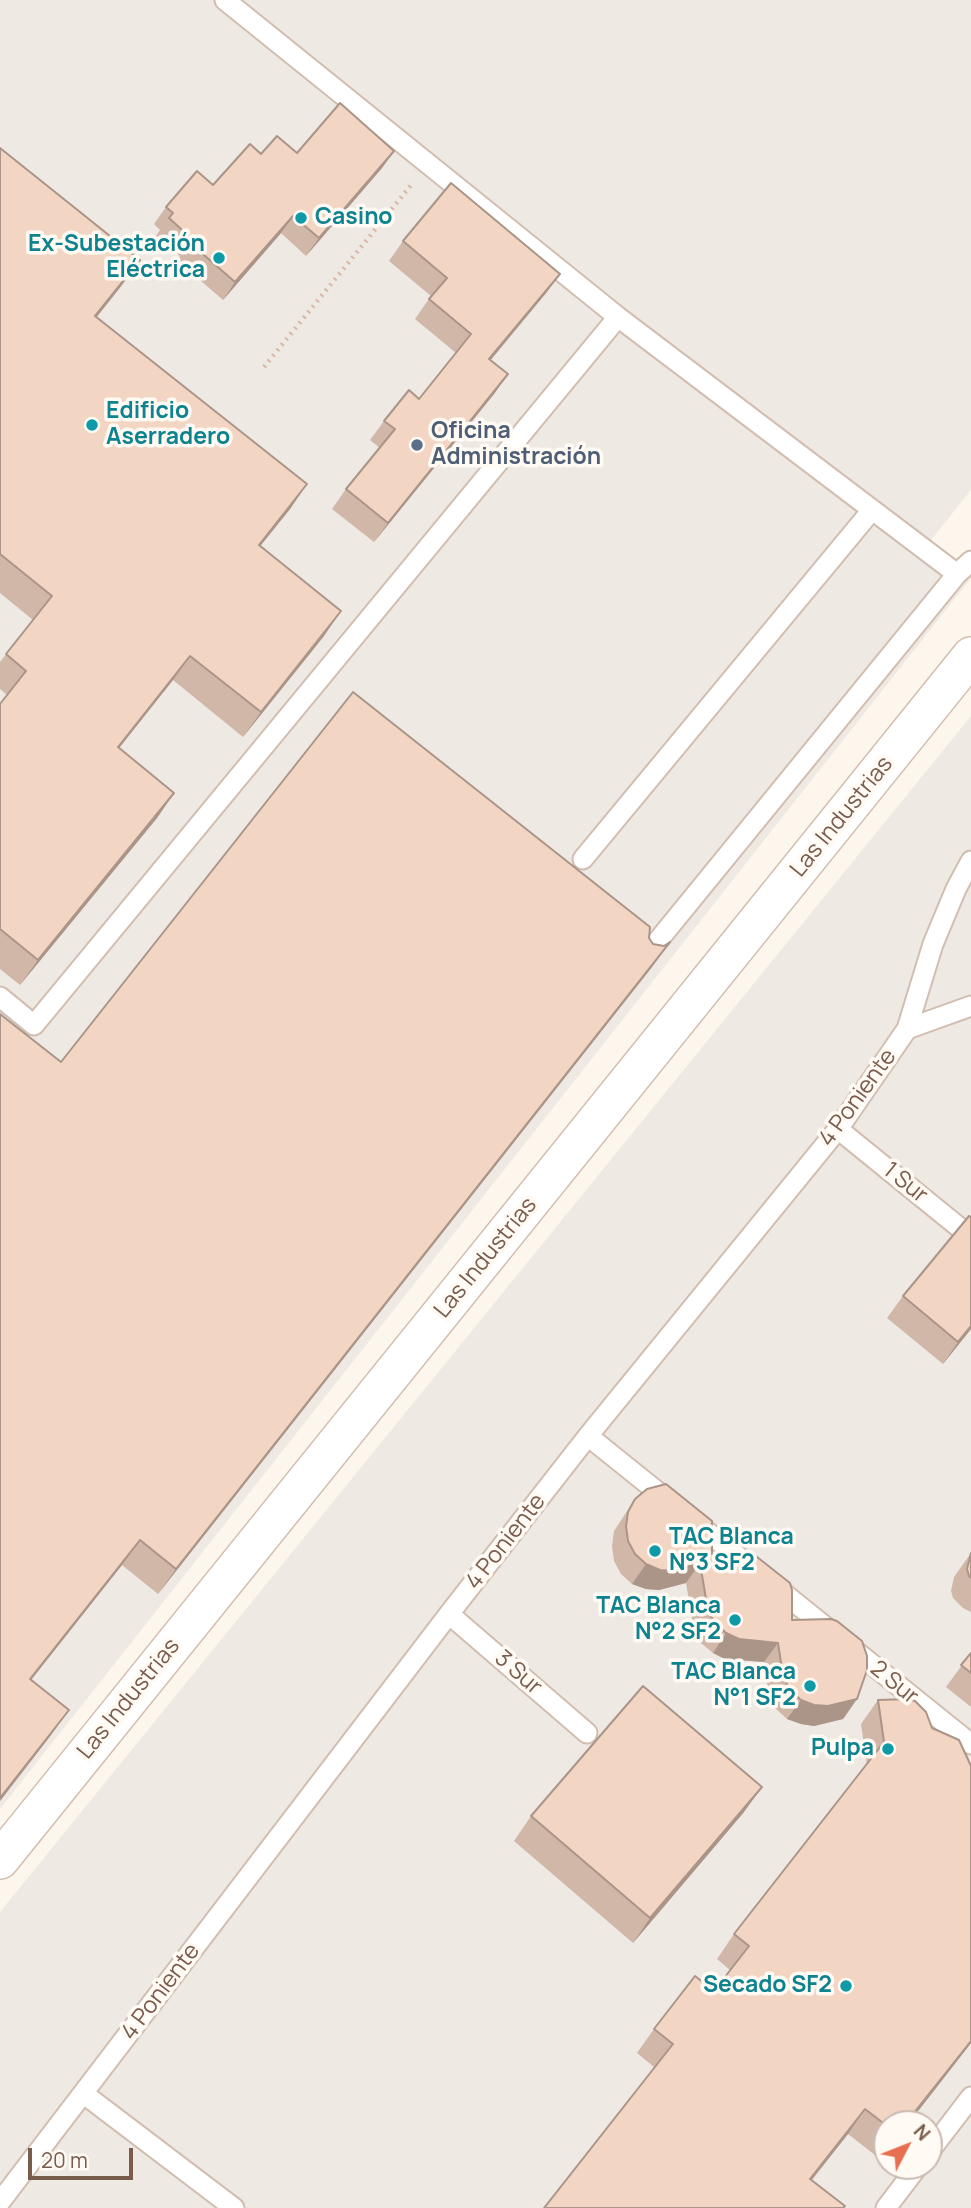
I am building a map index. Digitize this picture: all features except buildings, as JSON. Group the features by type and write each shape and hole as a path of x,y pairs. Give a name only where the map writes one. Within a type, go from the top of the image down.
{"street":[{"name":"Las Industrias","path":"0,1860 971,656"}],"lane":[{"path":"225,0 618,317 872,510 964,567 643,959"},
{"path":"0,997 34,1025 618,317"},
{"path":"583,859 872,510"},
{"name":"4 Poniente","path":"0,2202 449,1614 589,1436 838,1129 907,1029 933,944 971,861"},
{"path":"907,1029 971,1006"},
{"name":"1 Sur","path":"838,1129 971,1237"},
{"name":"2 Sur","path":"589,1436 971,1744"},
{"name":"3 Sur","path":"449,1614 587,1732"},
{"path":"84,2094 234,2208"},
{"path":"943,2134 971,2097"},
{"path":"886,2208 907,2180"}],"path":[{"path":"264,367 428,164"}],"shaded area":[{"path":"0,0 971,0 971,490 931,540 971,573 971,578 0,1809"},
{"path":"971,716 971,2208 0,2208 0,1912"}],"place":[{"name":"Casino","path":"301,218"},
{"name":"Ex-Subestación Eléctrica","path":"219,258"},
{"name":"Edificio Aserradero","path":"92,425"},
{"name":"Oficina Administración","path":"417,445"},
{"name":"TAC Blanca N°3 SF2","path":"655,1551"},
{"name":"TAC Blanca N°2 SF2","path":"735,1620"},
{"name":"TAC Blanca N°1 SF2","path":"810,1686"},
{"name":"Pulpa","path":"888,1749"},
{"name":"Secado SF2","path":"846,1986"}]}
